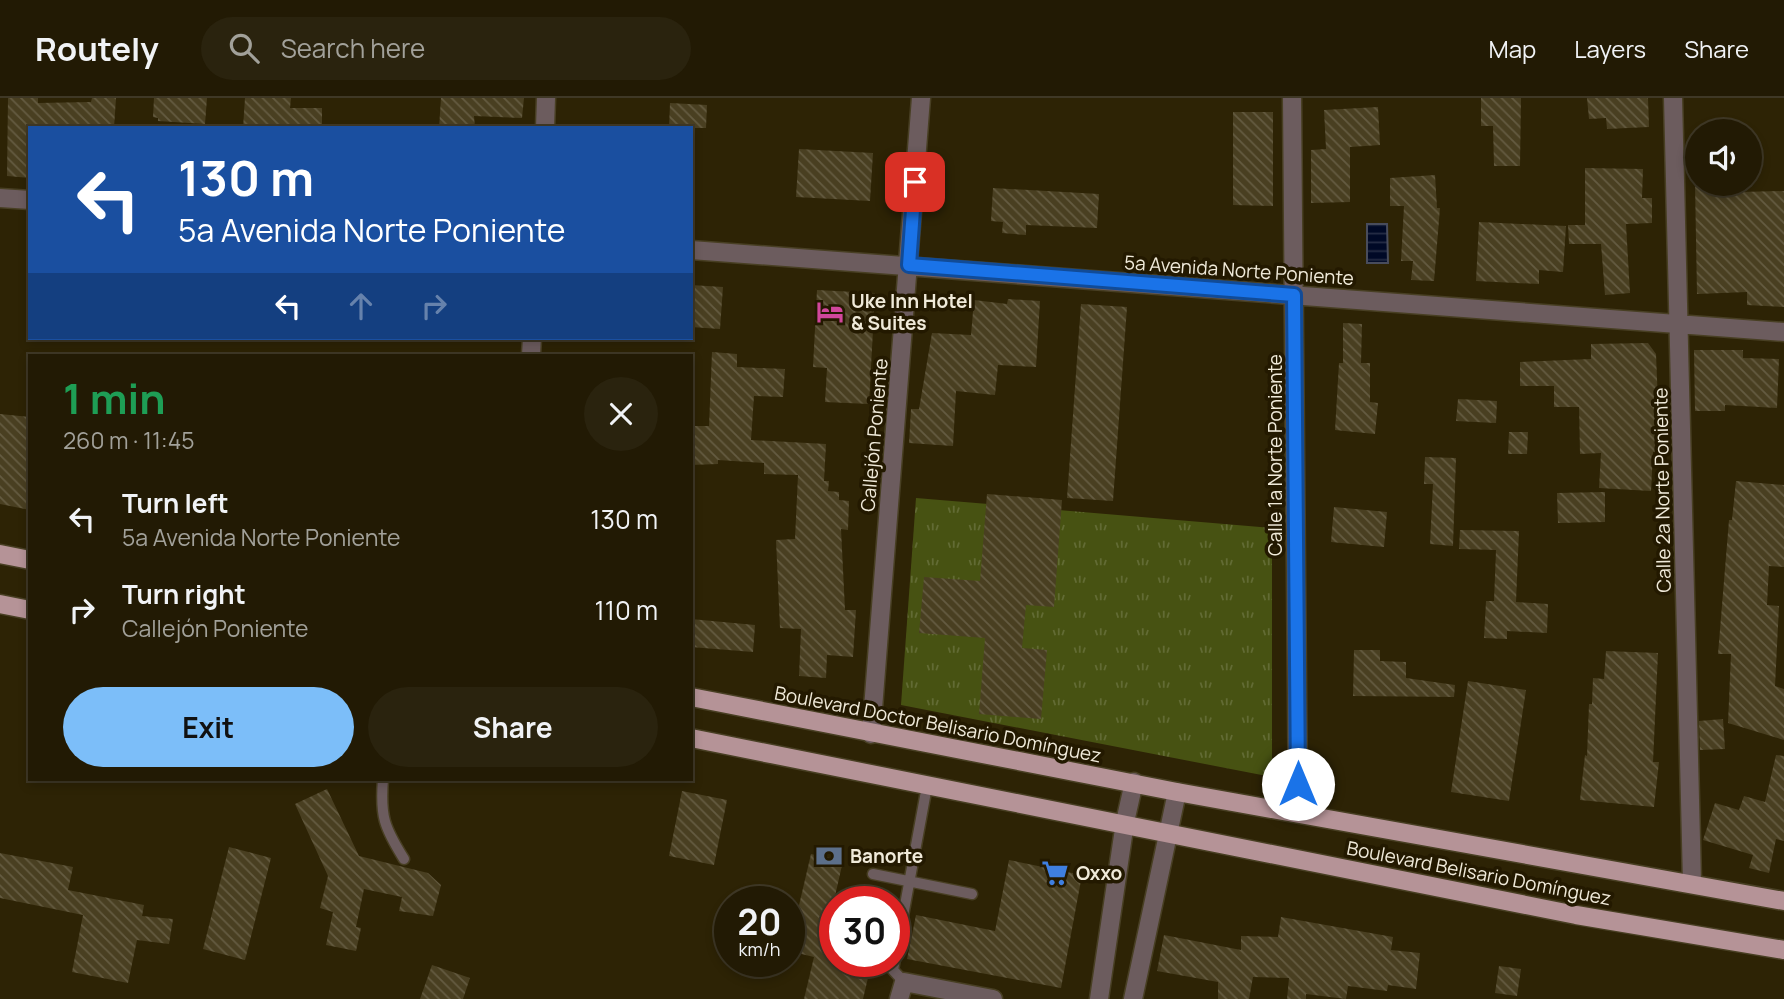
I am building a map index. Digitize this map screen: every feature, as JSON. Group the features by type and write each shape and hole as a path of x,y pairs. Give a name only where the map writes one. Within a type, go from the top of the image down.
{"main road":[{"path":"0,554 28,560"},
{"path":"0,604 28,610"},
{"name":"Boulevard Doctor Belisario Domínguez","path":"693,697 1177,792"},
{"path":"693,738 1167,832"},
{"name":"Boulevard Belisario Domínguez","path":"1177,792 1298,811 1784,901"},
{"name":"Boulevard Belisario Domínguez","path":"1167,832 1576,915 1784,950"}],"street":[{"path":"545,126 546,98"},
{"name":"Callejón Poniente","path":"871,734 921,98"},
{"name":"Calle 1a Norte Poniente","path":"1292,98 1298,811"},
{"name":"Calle 2a Norte Poniente","path":"1673,98 1692,882"},
{"path":"0,198 28,201"},
{"name":"5a Avenida Norte Poniente","path":"693,250 1784,332"},
{"path":"1099,999 1125,822 1134,782"},
{"path":"1133,999 1177,792"},
{"path":"901,990 993,999"}],"lane":[{"path":"383,781 380,811 387,833 404,859"},
{"path":"901,990 893,970 927,786"},
{"path":"873,874 972,894"}],"green space":[{"path":"916,498 1272,528 1272,777 901,705"}],"water":[{"path":"1367,224 1387,224 1388,263 1367,263"}],"building":[{"path":"8,98 38,98 38,103 91,102 92,98 116,98 114,126 28,126 28,178 7,176"},
{"path":"154,98 207,98 205,124 158,121 158,118 153,117"},
{"path":"245,98 291,98 290,108 322,108 322,126 243,126"},
{"path":"441,98 524,98 522,118 474,116 475,126 439,126"},
{"path":"1481,98 1521,98 1520,166 1494,166 1493,126 1481,126"},
{"path":"1587,98 1648,98 1649,127 1607,129 1606,118 1589,119"},
{"path":"670,103 707,105 706,128 669,126"},
{"path":"1378,107 1380,145 1350,147 1350,202 1311,203 1311,150 1326,149 1324,110"},
{"path":"1233,112 1273,112 1273,206 1233,205"},
{"path":"799,149 873,153 870,201 796,197"},
{"path":"1585,168 1643,169 1642,198 1652,198 1652,223 1626,224 1630,293 1605,295 1601,244 1569,244 1568,225 1585,225"},
{"path":"1435,175 1437,208 1440,208 1434,281 1411,280 1413,261 1401,261 1404,206 1390,206 1390,178"},
{"path":"993,188 1099,194 1097,228 1026,225 1026,235 1002,233 1003,222 991,221"},
{"path":"1762,191 1784,191 1784,307 1747,305 1747,292 1697,294 1695,196 1762,196"},
{"path":"1479,222 1566,226 1563,272 1539,270 1539,284 1476,281"},
{"path":"693,285 723,287 720,329 693,327"},
{"path":"817,290 875,293 869,404 825,402 827,368 813,367"},
{"path":"1008,299 1040,301 1036,367 998,365 995,395 956,391 953,446 909,443 911,409 919,409 932,333 971,335 974,300 1007,304"},
{"path":"1081,304 1127,307 1113,501 1067,498"},
{"path":"1343,323 1362,324 1361,363 1370,363 1370,402 1378,403 1375,434 1335,430 1339,363 1343,363"},
{"path":"1648,343 1656,354 1660,452 1653,452 1651,491 1599,488 1601,453 1580,454 1579,407 1554,407 1554,386 1520,386 1520,362 1591,359 1591,344"},
{"path":"1694,350 1743,350 1743,358 1779,359 1777,408 1725,405 1725,411 1695,411"},
{"path":"712,352 737,354 737,367 785,369 783,397 754,396 751,440 826,444 824,481 829,481 828,491 839,492 839,500 849,501 848,530 841,529 845,610 856,610 853,657 827,655 826,678 799,676 801,629 780,628 776,540 795,539 798,475 764,474 764,463 718,460 718,464 693,465 693,426 709,426"},
{"path":"1458,399 1497,401 1496,423 1456,421"},
{"path":"0,414 28,417 28,510 0,504"},
{"path":"1509,432 1528,432 1527,454 1508,454"},
{"path":"1425,457 1456,458 1453,546 1430,544 1433,484 1424,484"},
{"path":"1736,481 1784,485 1784,567 1769,566 1767,605 1779,606 1775,686 1784,689 1784,740 1728,723 1731,654 1718,654 1729,520 1732,520"},
{"path":"1605,492 1605,522 1558,523 1557,493"},
{"path":"987,494 1062,500 1054,607 1026,605 1022,648 1047,650 1041,719 979,714 985,638 919,633 924,577 980,581"},
{"path":"1334,507 1387,512 1384,547 1331,542"},
{"path":"1460,530 1519,531 1516,602 1548,604 1547,633 1507,631 1507,639 1484,638 1486,601 1494,601 1496,550 1459,549"},
{"path":"693,619 755,625 753,652 693,647"},
{"path":"1354,650 1380,650 1380,661 1406,662 1406,678 1455,685 1454,697 1353,696"},
{"path":"1606,651 1658,653 1653,762 1659,762 1654,807 1580,800 1585,755 1587,756 1593,678 1604,679"},
{"path":"1468,681 1526,690 1509,801 1451,792"},
{"path":"1723,719 1725,749 1700,750 1699,721"},
{"path":"1776,755 1784,756 1784,841 1776,839 1769,873 1749,868 1753,855 1703,840 1715,803 1739,810 1744,796 1765,802"},
{"path":"327,789 359,856 428,873 441,885 433,916 399,911 402,897 364,889 356,927 361,928 356,951 326,945 333,912 320,908 328,876 295,804"},
{"path":"682,791 727,800 714,865 669,856"},
{"path":"229,847 271,858 245,960 203,949"},
{"path":"0,853 73,867 68,890 144,905 142,916 173,919 169,944 137,940 128,983 72,972 83,915 0,898"},
{"path":"811,854 843,861 837,886 819,886 819,977 868,977 863,999 804,999 814,957 805,955 804,886"},
{"path":"1009,860 1082,875 1061,988 910,960 916,915 995,931"},
{"path":"1281,917 1393,937 1391,950 1420,953 1416,989 1388,985 1387,991 1348,986 1346,999 1306,994 1306,999 1287,999 1289,978 1253,977 1249,999 1218,999 1218,982 1157,971 1164,935 1241,950 1241,936 1278,937"},
{"path":"432,965 470,978 463,999 420,999"},
{"path":"1499,966 1521,969 1517,996 1495,993"}],"place":[{"name":"Uke Inn Hotel & Suites","path":"830,312"},
{"name":"Banorte","path":"829,856"},
{"name":"Oxxo","path":"1055,873"}],"route":[{"path":"915,182 909,265 1294,295 1298,784"}]}
